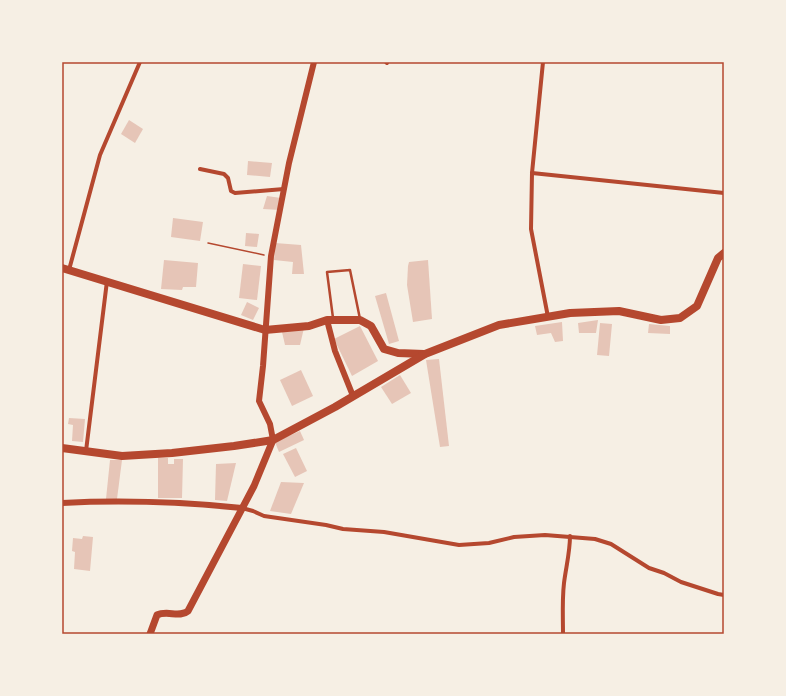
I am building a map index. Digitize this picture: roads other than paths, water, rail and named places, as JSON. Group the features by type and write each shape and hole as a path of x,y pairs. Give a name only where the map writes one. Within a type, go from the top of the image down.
{"main road":[{"path":"62,448 122,456 172,453 273,440 322,414 425,354 499,325 570,313 619,311 661,320 680,318 697,306 718,258 724,253"},
{"path":"65,269 265,330 309,326 330,320 360,320 371,326 384,349 398,353 425,354"},
{"path":"150,634 157,614 163,612 185,614 188,611 254,486 273,440"}],"street":[{"path":"65,269 100,155 140,62"},
{"path":"273,440 270,424 260,401 264,366 265,330 271,256 289,163 314,62"},
{"path":"543,62 532,174 531,230 548,317"},
{"path":"200,169 224,174 228,178 231,191 235,193 284,189"},
{"path":"532,174 724,193"},
{"path":"86,451 107,281"},
{"path":"330,320 335,351 353,396"},
{"path":"62,503 120,502 205,504 242,508 264,516 343,529 384,532 459,545 489,543 514,537 534,535 555,535 595,539 605,542 643,565 664,573 681,582 724,595"},
{"path":"563,634 564,621 562,607 570,536"}],"lane":[{"path":"330,320 327,272 350,270 360,320"}]}
